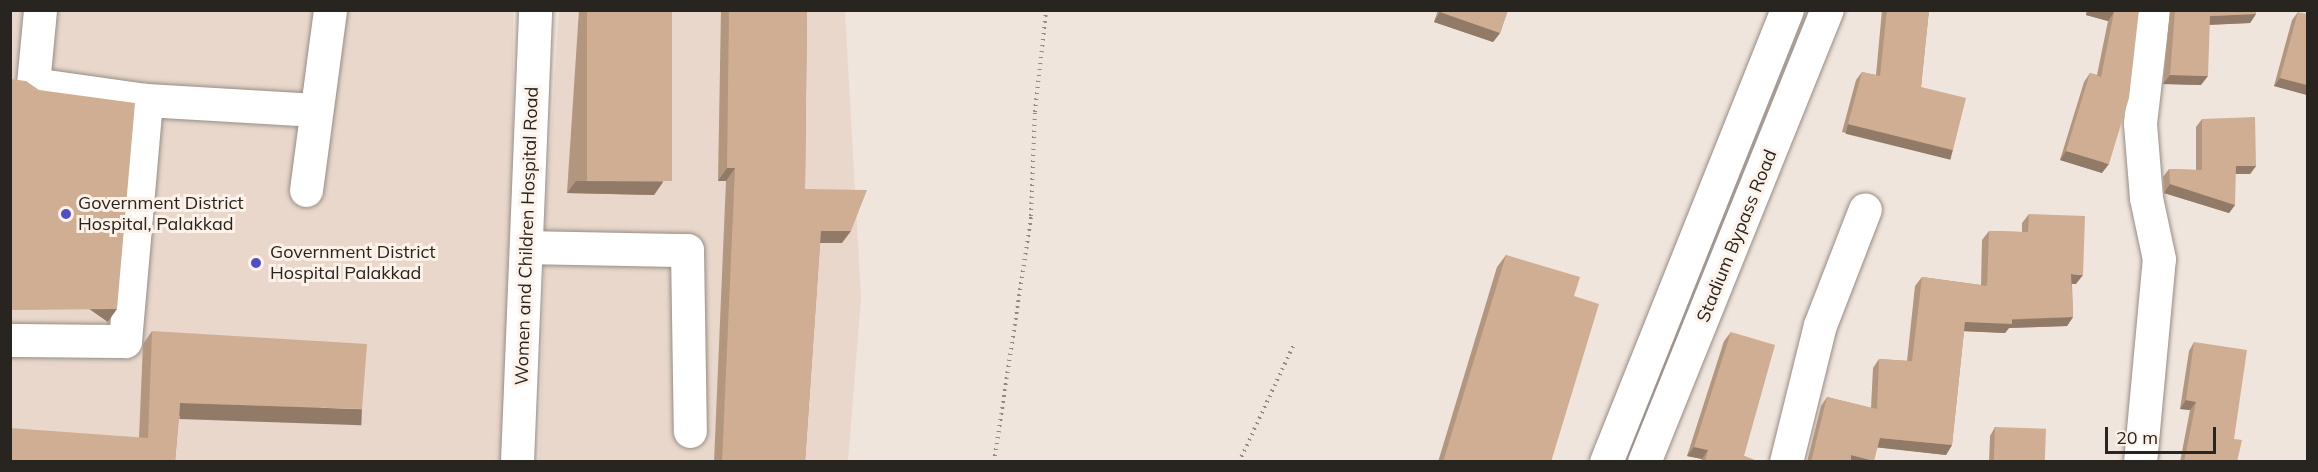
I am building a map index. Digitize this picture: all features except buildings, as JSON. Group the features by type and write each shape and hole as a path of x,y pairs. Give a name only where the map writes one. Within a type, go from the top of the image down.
{"street":[{"path":"40,10 33,84 146,100 316,110"},
{"path":"306,190 330,10"},
{"name":"Women and Children Hospital Road","path":"517,462 535,10"},
{"name":"Stadium Bypass Road","path":"1606,462 1787,10"},
{"name":"Stadium Bypass Road","path":"1644,462 1827,10"},
{"path":"2140,462 2159,259 2146,198 2140,123 2153,10"},
{"path":"10,340 125,341 146,100"},
{"path":"1786,462 1820,325 1865,209"},
{"path":"526,246 687,250 690,431"}],"path":[{"path":"994,462 1031,216 1035,112 1046,10"},
{"path":"1239,462 1293,346"}],"shaded area":[{"name":"Government District Hospital Palakkad","path":"10,11 513,11 513,461 10,461"},
{"path":"559,11 845,11 861,298 848,461 539,462 546,208"}],"place":[{"name":"Government District Hospital, Palakkad","path":"66,214"},
{"name":"Government District Hospital Palakkad","path":"256,263"}]}
